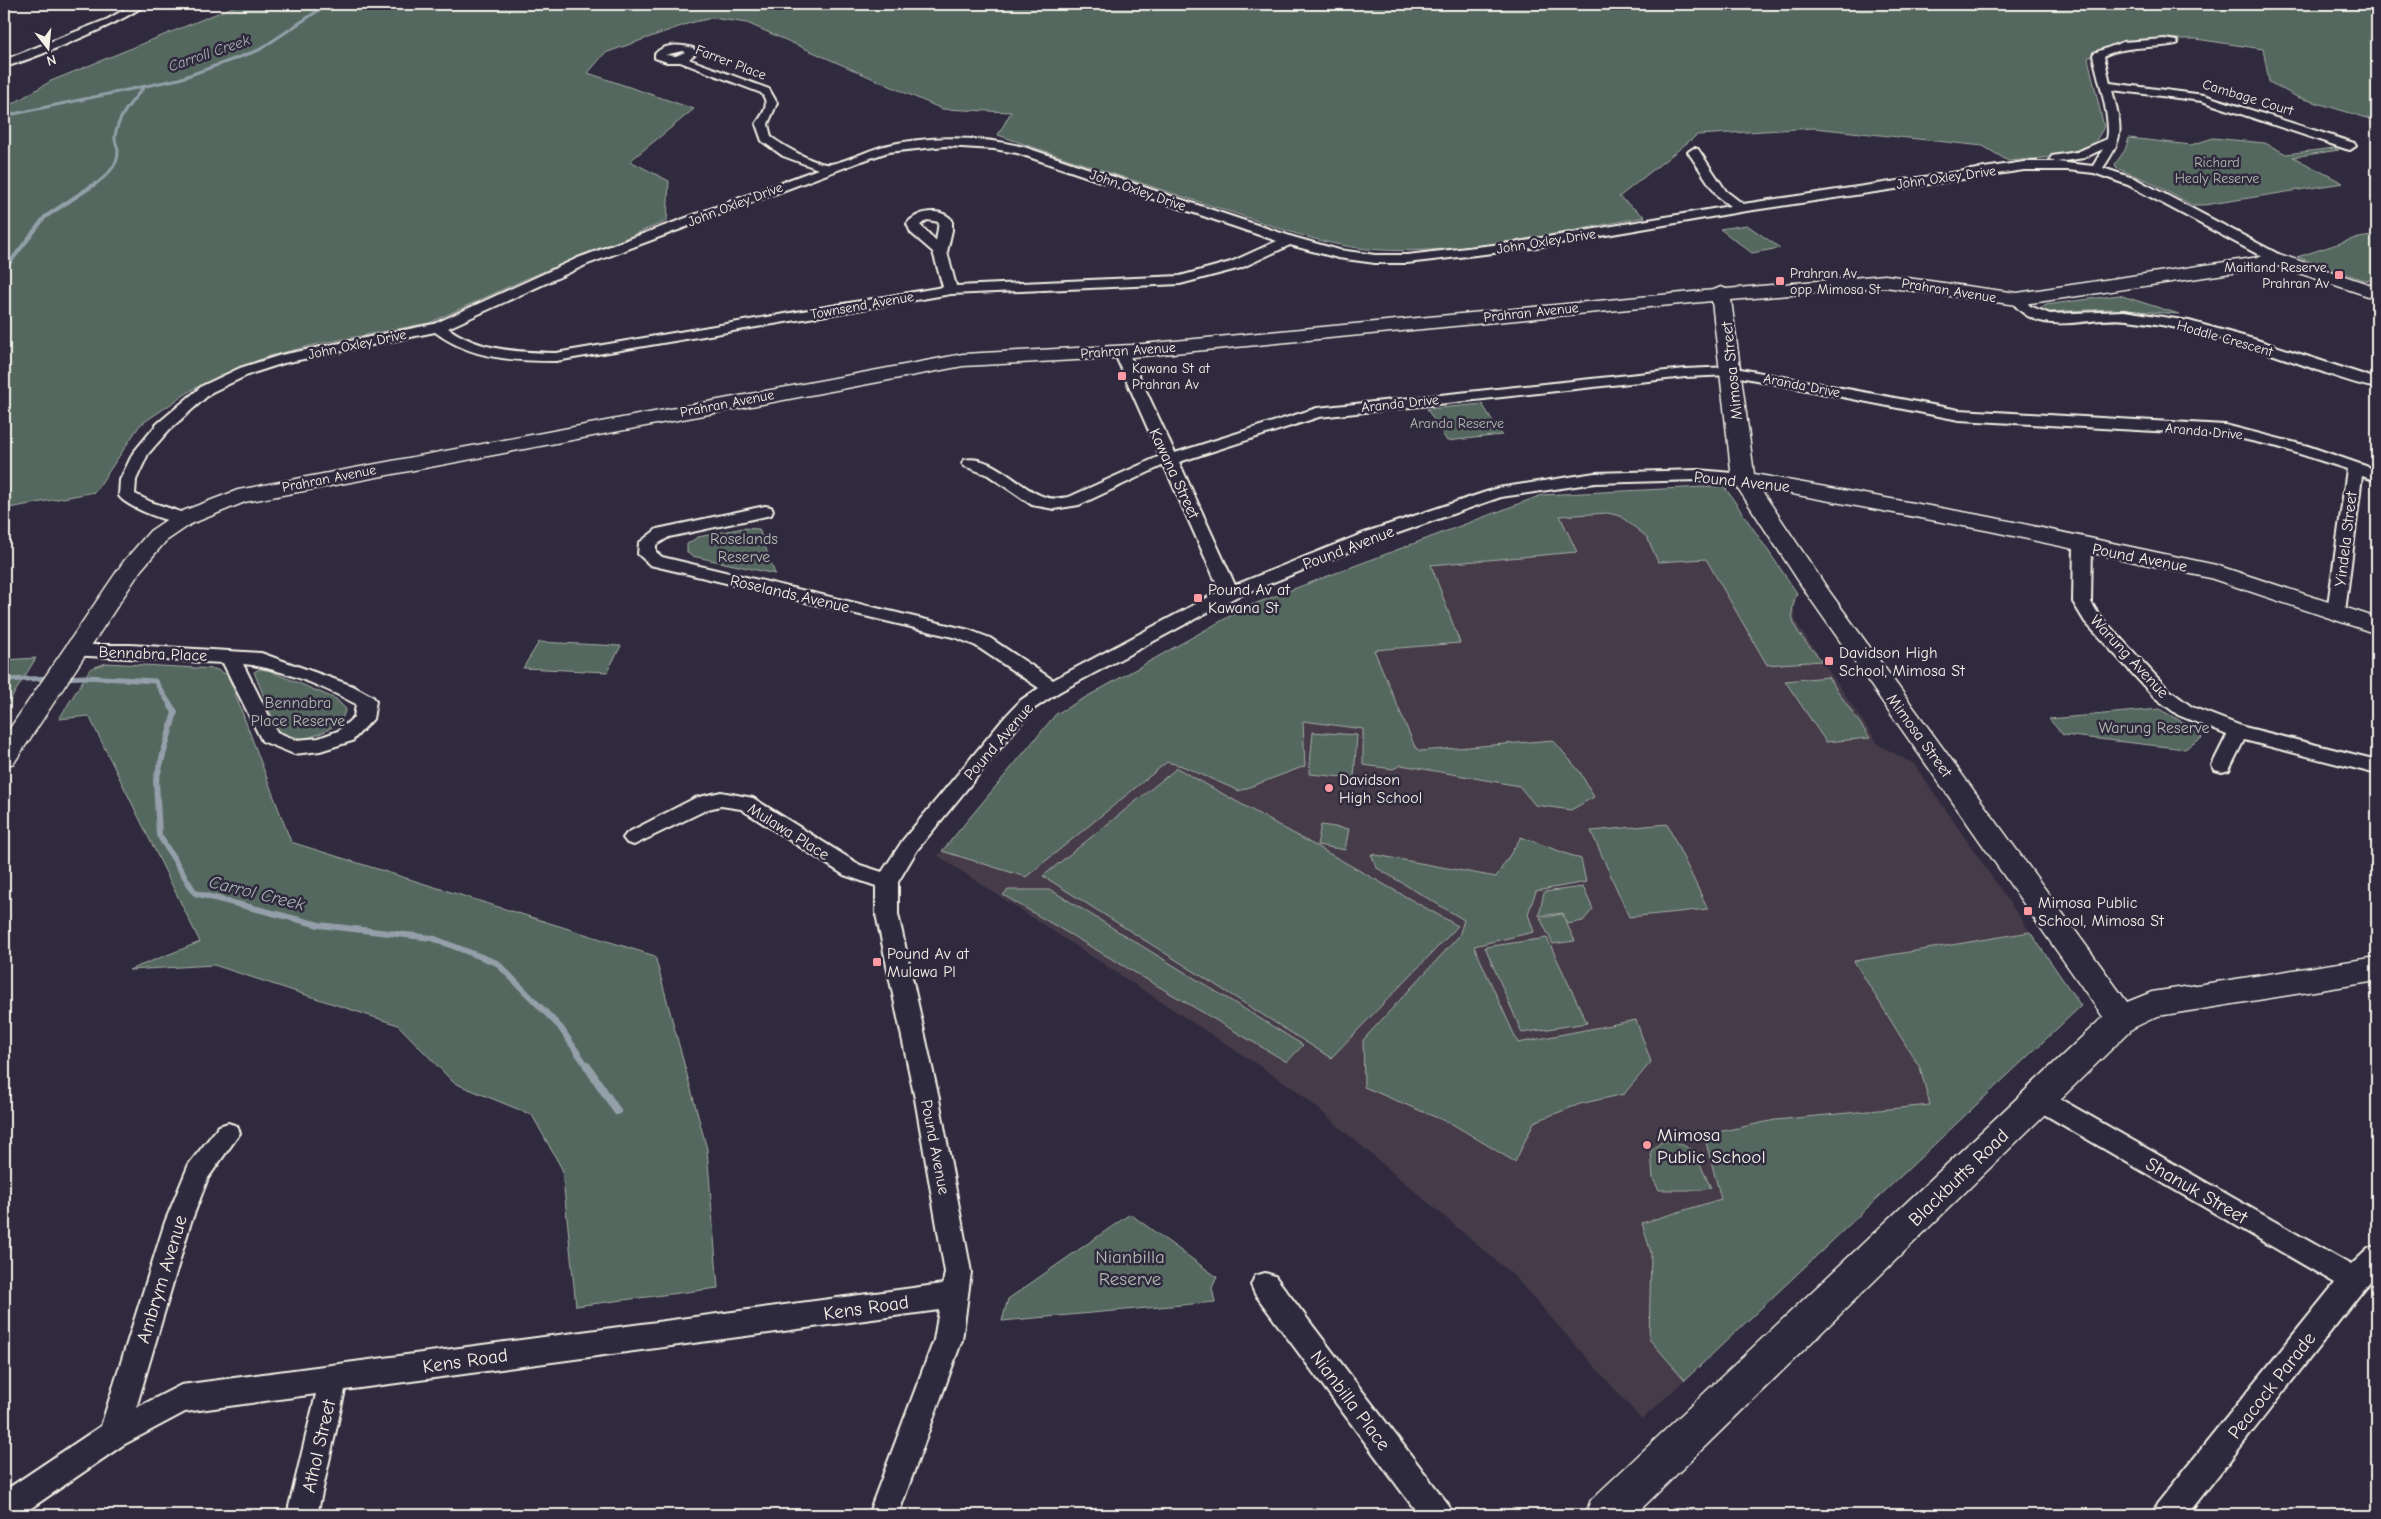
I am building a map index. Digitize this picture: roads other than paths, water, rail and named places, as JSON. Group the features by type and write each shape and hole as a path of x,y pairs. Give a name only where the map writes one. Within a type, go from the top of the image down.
{"street":[{"path":"4,64 112,21 140,4"},
{"path":"2096,170 2114,140 2114,128 2098,55 2102,51 2145,43 2173,43"},
{"name":"Farrer Place","path":"682,58 765,91 773,98 773,106 762,124 766,139 787,153 829,170"},
{"name":"Cambage Court","path":"2104,86 2204,98 2350,146"},
{"path":"2024,166 2080,155 2114,140"},
{"name":"John Oxley Drive","path":"183,519 144,506 127,496 128,480 141,453 163,427 207,389 245,371 281,359 438,327 583,262 886,149 915,144 945,142 994,145 1020,150 1288,240 1338,254 1375,259 1407,259 1519,246 1740,208 2024,166 2058,165 2096,170 2132,182 2279,260"},
{"path":"1694,152 1722,194 1740,208"},
{"name":"Townsend Avenue","path":"438,327 451,338 475,348 514,357 556,357 951,290 1180,280 1213,274 1253,260 1288,240"},
{"path":"940,251 951,290"},
{"name":"Prahran Avenue","path":"4,757 132,566 158,536 183,519 238,497 290,486 963,360 1121,352 1721,293 1882,280 1978,296 2017,299 2279,260 2377,294"},
{"name":"Mimosa Street","path":"1721,293 1743,479 1819,594 2122,1019"},
{"name":"Hoddle Crescent","path":"2017,299 2032,315 2041,318 2060,319 2122,315 2193,326 2377,384"},
{"name":"Kawana Street","path":"1121,352 1168,460 1230,593"},
{"name":"Aranda Drive","path":"970,463 994,472 1038,501 1054,504 1073,501 1168,460 1316,413 1685,373 1730,371 1959,415 2225,430 2260,437 2354,466 2377,476"},
{"name":"Yindela Street","path":"2336,612 2354,466"},
{"name":"Pound Avenue","path":"883,1515 948,1340 958,1261 927,1099 887,914 887,882 910,845 1012,721 1028,704 1052,688 1230,593 1375,535 1498,494 1595,478 1698,475 1796,486 1990,524 2216,572 2377,626"},
{"name":"Roselands Avenue","path":"765,511 663,533 648,543 647,554 656,561 963,634 983,642 1052,688"},
{"name":"Warung Avenue","path":"2083,545 2082,602 2091,618 2160,693 2185,711 2238,732 2377,767"},
{"name":"Bennabra Place","path":"76,651 130,651 230,657 261,659 346,690 366,700 363,719 345,736 320,744 294,747 269,736 240,681 230,657"},
{"path":"2222,765 2238,732"},
{"name":"Mulawa Place","path":"634,838 702,803 721,799 746,803 852,870 887,882"},
{"name":"Blackbutts Road","path":"1606,1515 2122,1019 2152,1004 2377,969"},
{"name":"Shanuk Street","path":"2039,1099 2354,1280"},
{"name":"Ambrym Avenue","path":"113,1435 178,1222 198,1172 228,1133"},
{"name":"Peacock Parade","path":"2168,1515 2354,1280 2377,1256"},
{"name":"Nianbilla Place","path":"1265,1285 1436,1515"},
{"name":"Kens Road","path":"4,1509 113,1435 181,1400 334,1377 955,1295"},
{"name":"Athol Street","path":"302,1515 334,1377"}],"waterway":[{"name":"Carroll Creek","path":"145,86 179,79 259,50 328,4"},
{"path":"4,116 145,86"},
{"name":"Carrol Creek","path":"93,186 106,175 116,162 118,151 115,136 119,122 126,109 145,86"},
{"name":"Carrol Creek","path":"4,270 45,217 95,184"},
{"name":"Carrol Creek","path":"63,678 85,677 155,681 171,706"},
{"name":"Carrol Creek","path":"4,680 51,678"},
{"name":"Carrol Creek","path":"170,705 175,712 156,780 159,835 195,893 319,925 432,938 497,963 560,1027 588,1068"},
{"name":"Carrol Creek","path":"587,1066 617,1111"}],"place":[{"name":"Maitland Reserve, Prahran Av","path":"2339,275"},
{"name":"Prahran Av opp Mimosa St","path":"1780,281"},
{"name":"Kawana St at Prahran Av","path":"1122,376"},
{"name":"Pound Av at Kawana St","path":"1198,598"},
{"name":"Davidson High School, Mimosa St","path":"1829,661"},
{"name":"Davidson High School","path":"1329,788"},
{"name":"Mimosa Public School, Mimosa St","path":"2028,911"},
{"name":"Pound Av at Mulawa Pl","path":"877,962"},
{"name":"Mimosa Public School","path":"1647,1145"}],"park label":[{"name":"Richard Healy Reserve","path":"2217,170"},
{"name":"Aranda Reserve","path":"1457,423"},
{"name":"Roselands Reserve","path":"744,547"},
{"name":"Bennabra Place Reserve","path":"298,711"},
{"name":"Warung Reserve","path":"2154,727"},
{"name":"Nianbilla Reserve","path":"1130,1267"}]}
